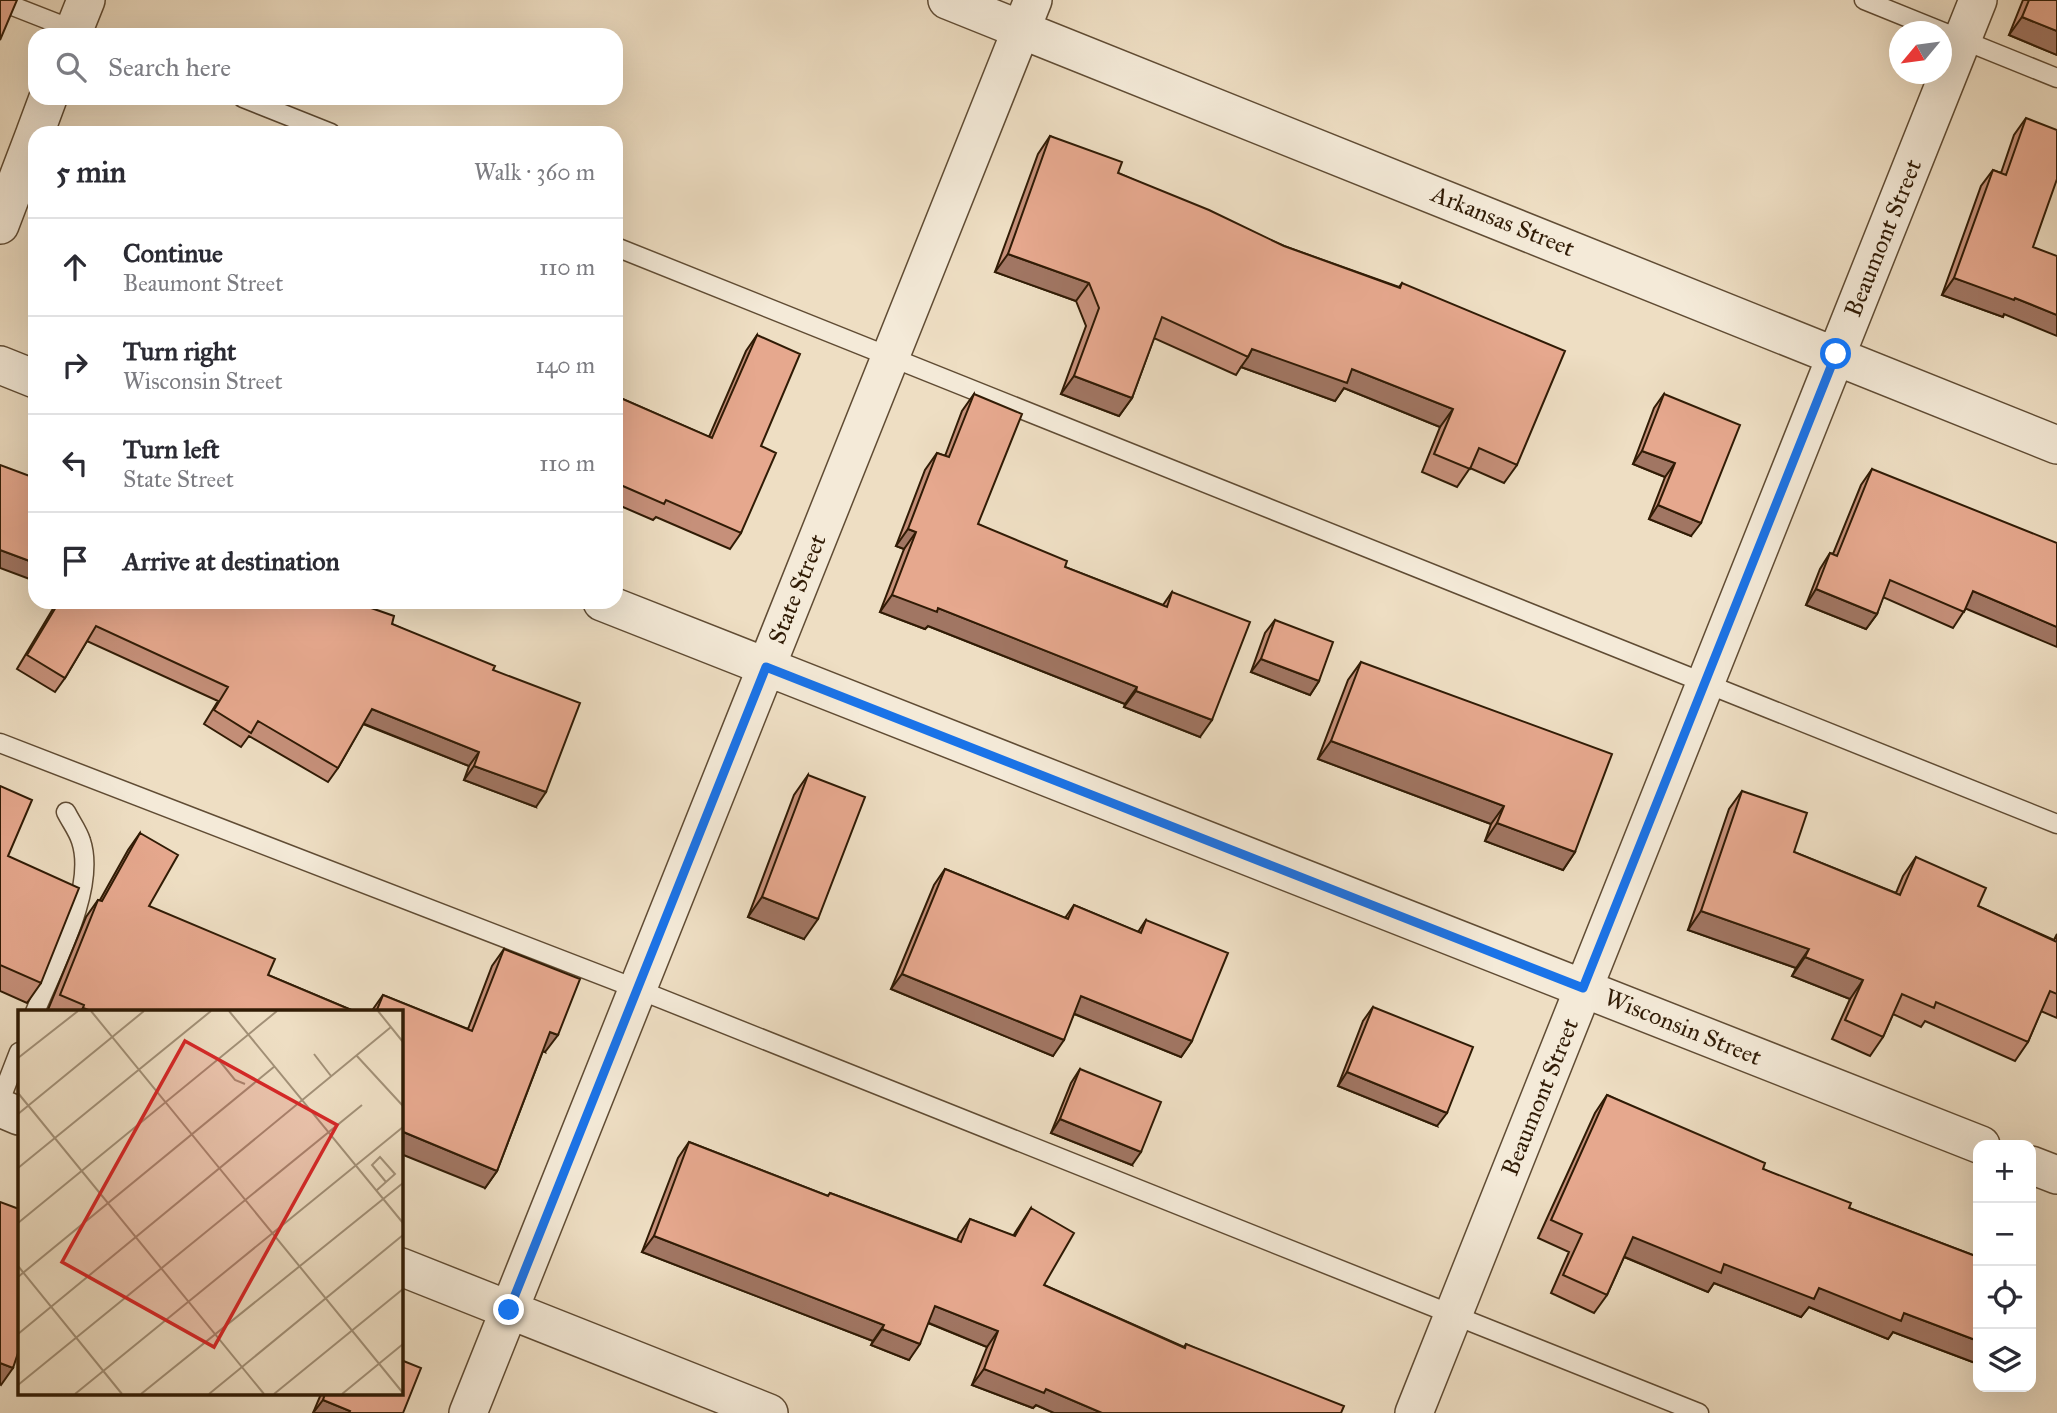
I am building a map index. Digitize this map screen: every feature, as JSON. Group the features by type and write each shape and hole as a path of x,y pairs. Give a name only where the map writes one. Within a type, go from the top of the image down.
{"street":[{"name":"Arkansas Street","path":"947,0 1027,14 2057,445"},
{"name":"Beaumont Street","path":"1414,1413 1978,0"},
{"name":"State Street","path":"468,1413 1027,14"},
{"path":"38,126 45,105"},
{"path":"0,225 28,151"},
{"path":"0,365 28,376"},
{"name":"Wisconsin Street","path":"620,609 1973,1142"},
{"path":"0,1108 18,1116"},
{"path":"2036,1167 2057,1175"},
{"path":"402,1267 768,1413"}],"lane":[{"path":"1864,0 2057,78"},
{"path":"0,1 79,25"},
{"path":"261,105 313,126"},
{"path":"623,250 2057,824"},
{"path":"0,743 637,989 1699,1413"},
{"path":"36,1010 80,900 85,871 81,842 66,812"},
{"path":"0,1101 18,1055"}],"building":[{"path":"0,0 17,0 0,40"},
{"path":"2029,0 2057,0 2057,31 2022,17"},
{"path":"2026,118 2057,130 2057,179 2033,247 2057,256 2057,315 1954,278 1993,170 2006,175"},
{"path":"1050,136 1122,162 1118,173 1209,210 1284,246 1400,288 1402,283 1565,351 1517,465 1479,448 1470,469 1434,454 1453,409 1352,369 1347,383 1252,349 1248,357 1162,317 1132,398 1074,376 1099,308 1089,283 1008,254"},
{"path":"757,335 800,354 761,446 776,453 741,533 666,500 664,504 623,486 623,399 712,438"},
{"path":"974,394 1022,414 978,524 1067,561 1065,567 1167,607 1172,592 1250,622 1212,720 1136,691 1137,687 938,608 937,612 892,595 916,532 908,529 937,453 949,457"},
{"path":"1664,394 1740,425 1701,523 1658,505 1675,463 1642,451"},
{"path":"0,465 28,475 28,560 0,550"},
{"path":"1872,469 2057,543 2057,627 1973,591 1964,612 1890,580 1877,614 1816,589 1830,553 1837,556"},
{"path":"55,609 374,609 394,616 392,624 495,666 493,670 580,703 546,792 474,766 479,752 372,709 338,768 258,721 251,733 214,710 228,687 96,626 65,678 27,655"},
{"path":"1275,620 1333,642 1319,681 1261,659"},
{"path":"1361,662 1612,754 1575,852 1497,823 1504,806 1331,741"},
{"path":"808,775 865,797 818,919 762,897"},
{"path":"0,786 32,800 8,856 79,888 41,983 0,965"},
{"path":"1742,791 1807,813 1794,852 1900,895 1916,857 1986,888 1978,906 2057,942 2057,994 2050,991 2028,1042 1936,1002 1934,1008 1902,994 1883,1037 1845,1020 1863,980 1805,957 1809,949 1701,911"},
{"path":"140,833 178,855 149,906 275,959 268,975 351,1010 83,1008 84,1005 60,995 98,900 102,901"},
{"path":"945,869 1068,919 1074,905 1141,933 1146,920 1228,953 1192,1041 1081,996 1064,1040 902,974"},
{"path":"504,949 580,979 558,1035 550,1032 497,1171 402,1131 402,1010 377,1010 383,995 472,1031"},
{"path":"1373,1007 1473,1047 1447,1113 1347,1072"},
{"path":"1080,1069 1161,1102 1141,1152 1060,1119"},
{"path":"1607,1095 1765,1163 1763,1169 1851,1203 1849,1208 1973,1255 1973,1339 1904,1313 1901,1321 1819,1288 1814,1299 1724,1264 1721,1273 1633,1237 1607,1295 1563,1275 1582,1234 1551,1220"},
{"path":"689,1142 828,1196 830,1193 961,1242 970,1219 1015,1236 1031,1208 1074,1233 1044,1285 1185,1348 1186,1344 1344,1406 1341,1413 1102,1413 1046,1389 1044,1393 984,1369 998,1331 935,1306 920,1344 882,1329 884,1325 654,1236"},
{"path":"0,1202 18,1209 18,1353 13,1368 0,1363"},
{"path":"402,1360 421,1368 403,1413 349,1413 350,1411 323,1400 324,1396 402,1396"}],"route":[{"path":"509,1310 766,667 1583,988 1836,354"}]}
